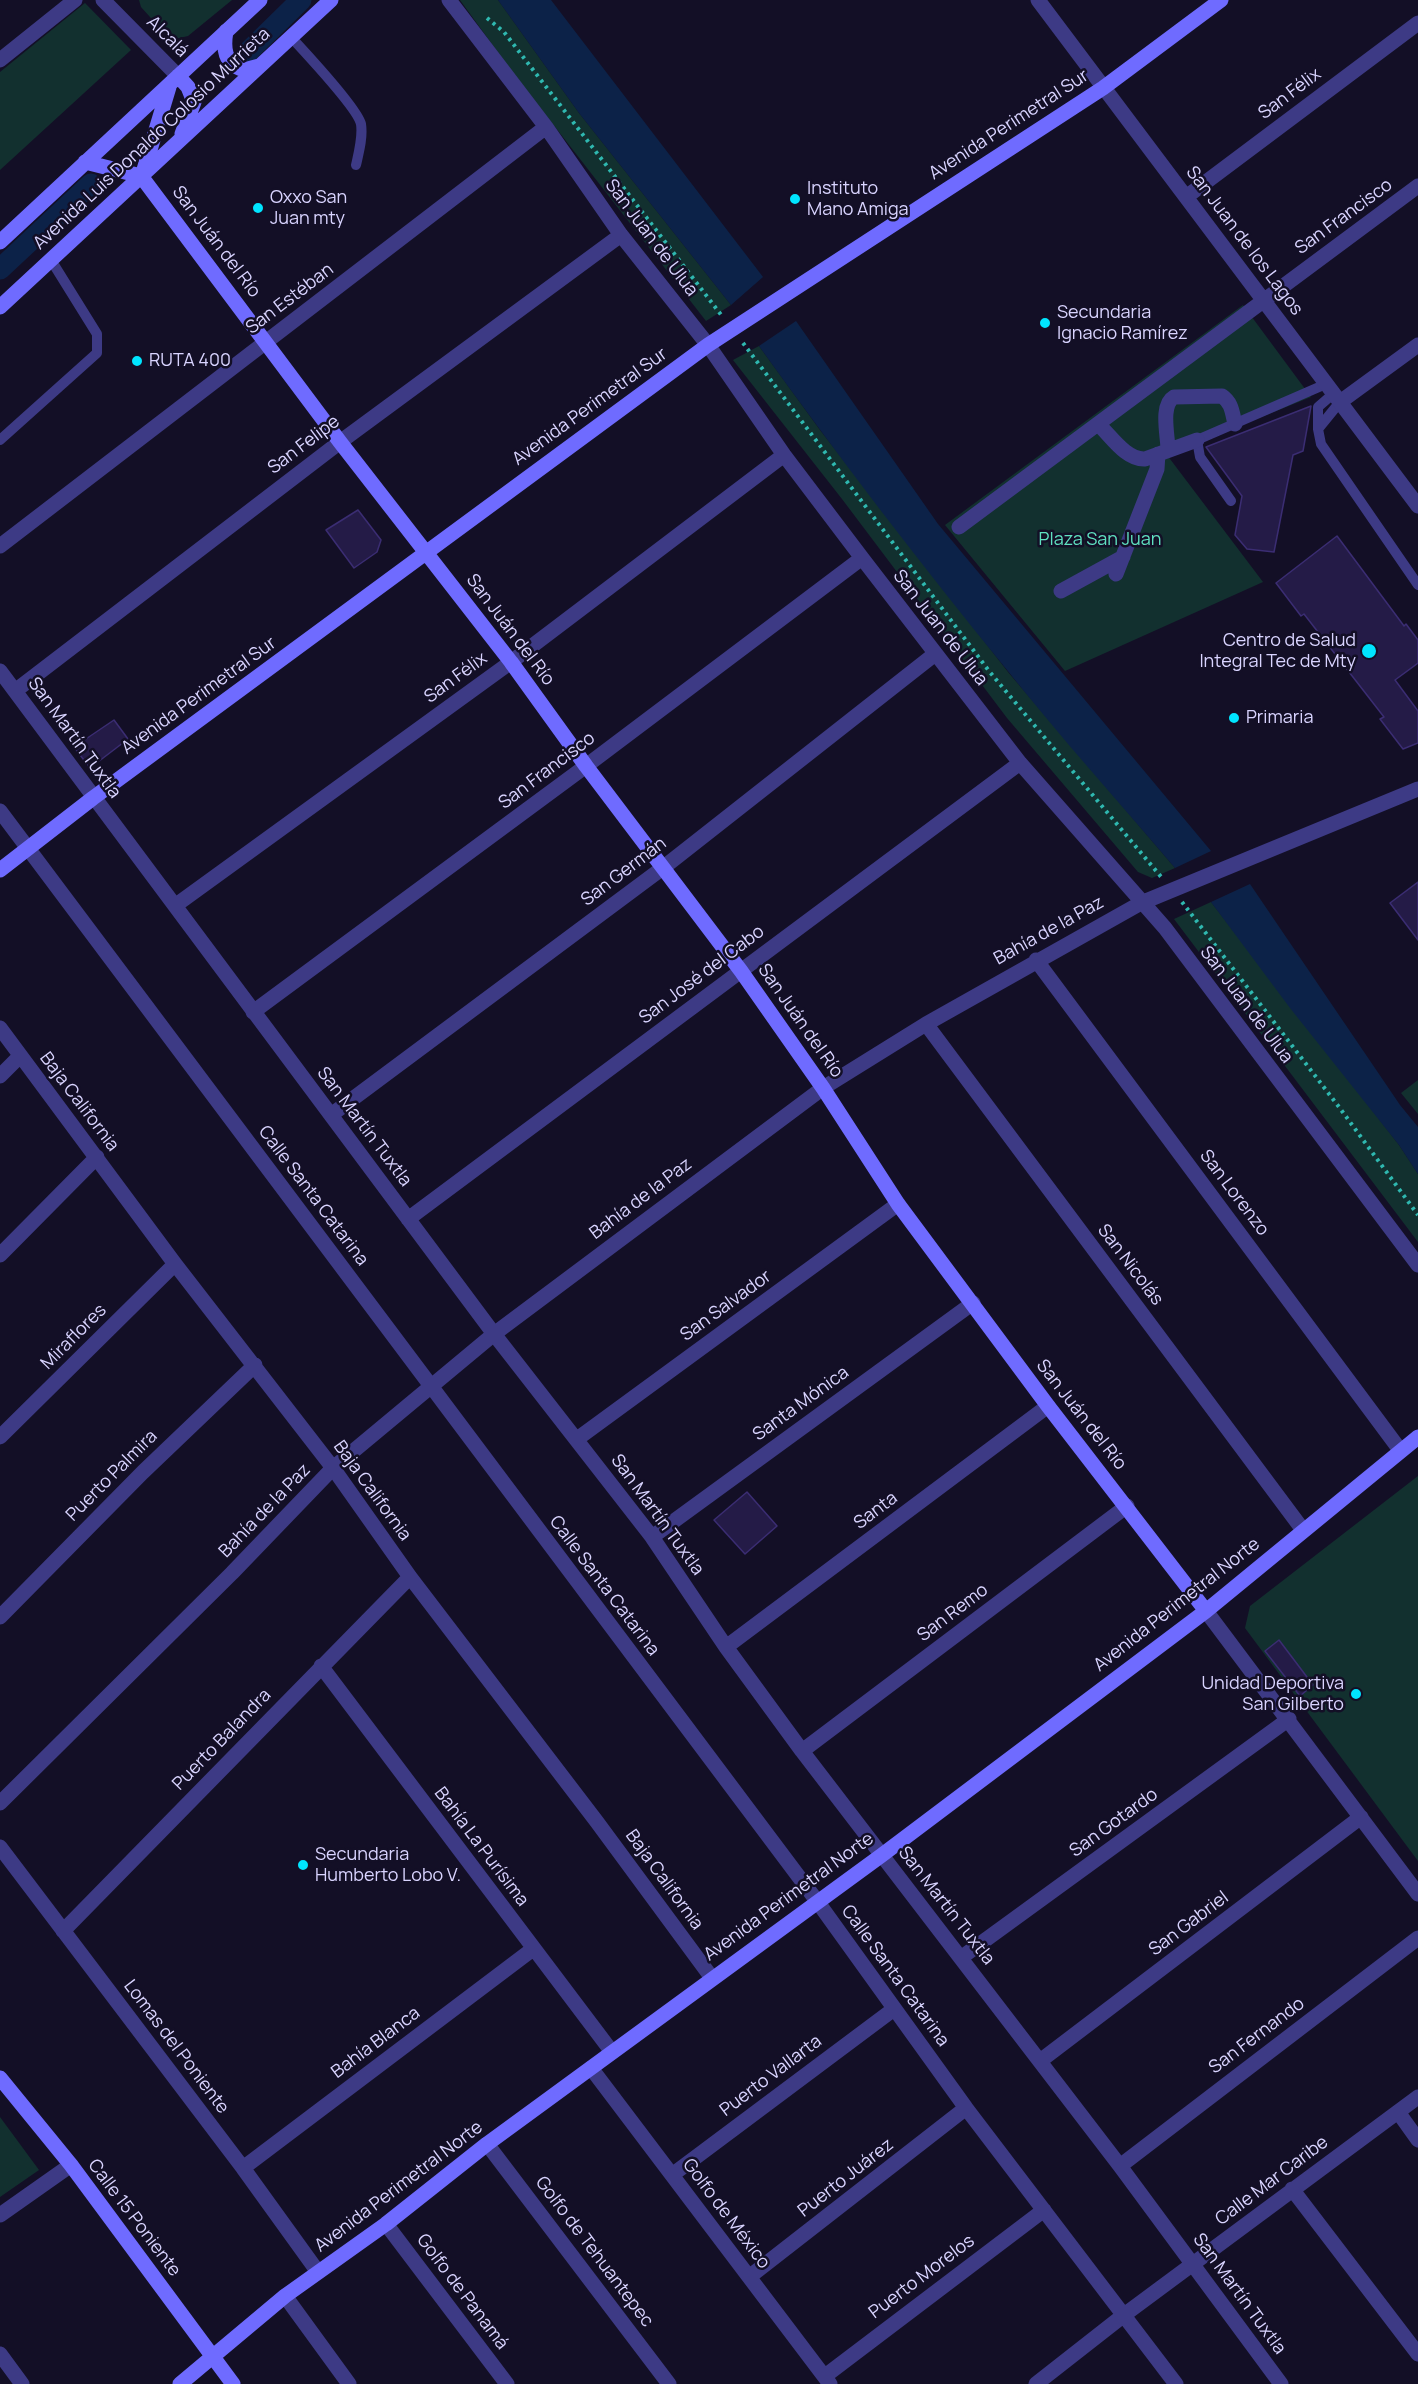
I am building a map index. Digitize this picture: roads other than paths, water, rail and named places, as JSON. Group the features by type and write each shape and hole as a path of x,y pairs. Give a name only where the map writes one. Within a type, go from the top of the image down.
{"street":[{"path":"0,60 75,0"},
{"name":"Alcalá","path":"104,0 175,79"},
{"name":"Avenida Luis Donaldo Colosio Murrieta","path":"0,242 260,0"},
{"name":"Avenida Luis Donaldo Colosio Murrieta","path":"0,307 331,0"},
{"name":"San Juan de Ulua","path":"449,0 546,127 621,235 708,345 784,455 935,654 1020,763 1165,928 1418,1265"},
{"name":"San Juan de los Lagos","path":"1038,0 1418,505"},
{"name":"Avenida Perimetral Sur","path":"0,870 93,798 708,345 1103,88 1221,0"},
{"name":"San Félix","path":"1186,197 1418,23"},
{"path":"226,31 224,48 230,63 244,70 259,66"},
{"path":"85,162 141,176 151,152 165,96 175,79 188,87 194,102 179,141"},
{"name":"San Estéban","path":"0,546 546,127"},
{"name":"San Juán del Río","path":"141,176 340,442 511,662 586,766 664,867 823,1088 898,1204 1048,1406 1289,1719 1418,1894"},
{"name":"San Francisco","path":"960,527 1418,186"},
{"name":"San Felipe","path":"15,691 340,442 621,235"},
{"path":"1333,394 1418,345"},
{"path":"1116,574 1163,452 1166,407 1169,400 1174,397 1222,396 1231,406 1235,424"},
{"path":"1098,424 1127,453 1138,459 1197,440"},
{"name":"San Félix","path":"176,905 511,662 784,455"},
{"path":"1061,591 1123,557"},
{"name":"San Francisco","path":"253,1012 586,766 862,558"},
{"name":"San Germán","path":"332,1115 664,867 935,654"},
{"name":"San Martín Tuxtla","path":"0,671 494,1334 652,1537 726,1647 802,1750 1120,2166 1281,2384"},
{"name":"San José del Cabo","path":"408,1219 1020,763"},
{"name":"Bahía de la Paz","path":"0,1803 232,1573 333,1468 494,1334 823,1088 926,1024 1036,960 1141,903 1418,789"},
{"name":"Calle Santa Catarina","path":"0,811 817,1901 966,2108 1176,2384"},
{"name":"San Lorenzo","path":"1036,960 1400,1450"},
{"name":"San Nicolás","path":"926,1024 1303,1530"},
{"name":"Baja California","path":"0,1028 175,1264 333,1468 410,1577 597,1822 712,1978"},
{"path":"0,1076 20,1056"},
{"path":"0,1255 97,1157"},
{"name":"San Salvador","path":"577,1439 898,1204"},
{"name":"Miraflores","path":"0,1437 175,1264"},
{"name":"Santa Mónica","path":"652,1537 973,1303"},
{"name":"Puerto Palmira","path":"0,1617 143,1472 255,1365"},
{"name":"Santa","path":"726,1647 1048,1406"},
{"name":"Avenida Perimetral Norte","path":"180,2384 214,2358 285,2296 386,2224 487,2144 882,1855 1206,1611 1418,1437"},
{"name":"San Remo","path":"802,1750 1127,1506"},
{"name":"Puerto Balandra","path":"63,1931 410,1577"},
{"name":"Bahía La Purísima","path":"321,1666 612,2052"},
{"name":"San Gotardo","path":"962,1958 1289,1719"},
{"name":"San Gabriel","path":"1040,2061 1361,1817"},
{"name":"Lomas del Poniente","path":"0,1847 243,2168 318,2272"},
{"name":"San Fernando","path":"1120,2166 1418,1938"},
{"name":"Bahía Blanca","path":"243,2168 533,1949"},
{"name":"Puerto Vallarta","path":"672,2175 894,2009"},
{"name":"Golfo de México","path":"591,2068 827,2380"},
{"name":"Calle 15 Poniente","path":"0,2078 71,2165 233,2384"},
{"name":"Calle Mar Caribe","path":"1036,2384 1124,2315 1418,2097"},
{"name":"Puerto Juárez","path":"749,2277 966,2108"},
{"path":"1398,2112 1418,2140"},
{"name":"Golfo de Tehuantepec","path":"487,2144 669,2384"},
{"path":"0,2215 71,2165"},
{"path":"1292,2189 1418,2354"},
{"name":"Puerto Morelos","path":"827,2380 1044,2210"},
{"name":"Golfo de Panamá","path":"386,2224 507,2384"},
{"path":"285,2296 349,2384"},
{"path":"0,2354 22,2384"}],"lane":[{"path":"291,37 361,121 361,140 356,165"},
{"path":"0,440 97,353 97,334 51,260"},
{"path":"1230,501 1200,457 1197,440 1235,424 1333,394"},
{"path":"1333,394 1318,429 1321,444 1418,585"}],"water":[{"path":"498,0 551,0 763,277 731,305 579,113"},
{"path":"796,321 938,524 1211,851 1175,868 1048,720 912,550 759,346"},
{"path":"1250,884 1400,1105 1418,1127 1418,1174 1399,1145 1290,1008 1211,902"}],"waterway":[{"path":"249,51 301,0"},
{"path":"0,269 91,184"}],"place":[{"name":"Instituto Mano Amiga","path":"795,199"},
{"name":"Oxxo San Juan mty","path":"258,208"},
{"name":"Secundaria Ignacio Ramírez","path":"1045,323"},
{"name":"RUTA 400","path":"137,361"},
{"name":"Centro de Salud Integral Tec de Mty","path":"1369,651"},
{"name":"Primaria","path":"1234,718"},
{"name":"Unidad Deportiva San Gilberto","path":"1356,1694"},
{"name":"Secundaria Humberto Lobo V.","path":"303,1865"}],"park label":[{"name":"Plaza San Juan","path":"1100,540"}]}
